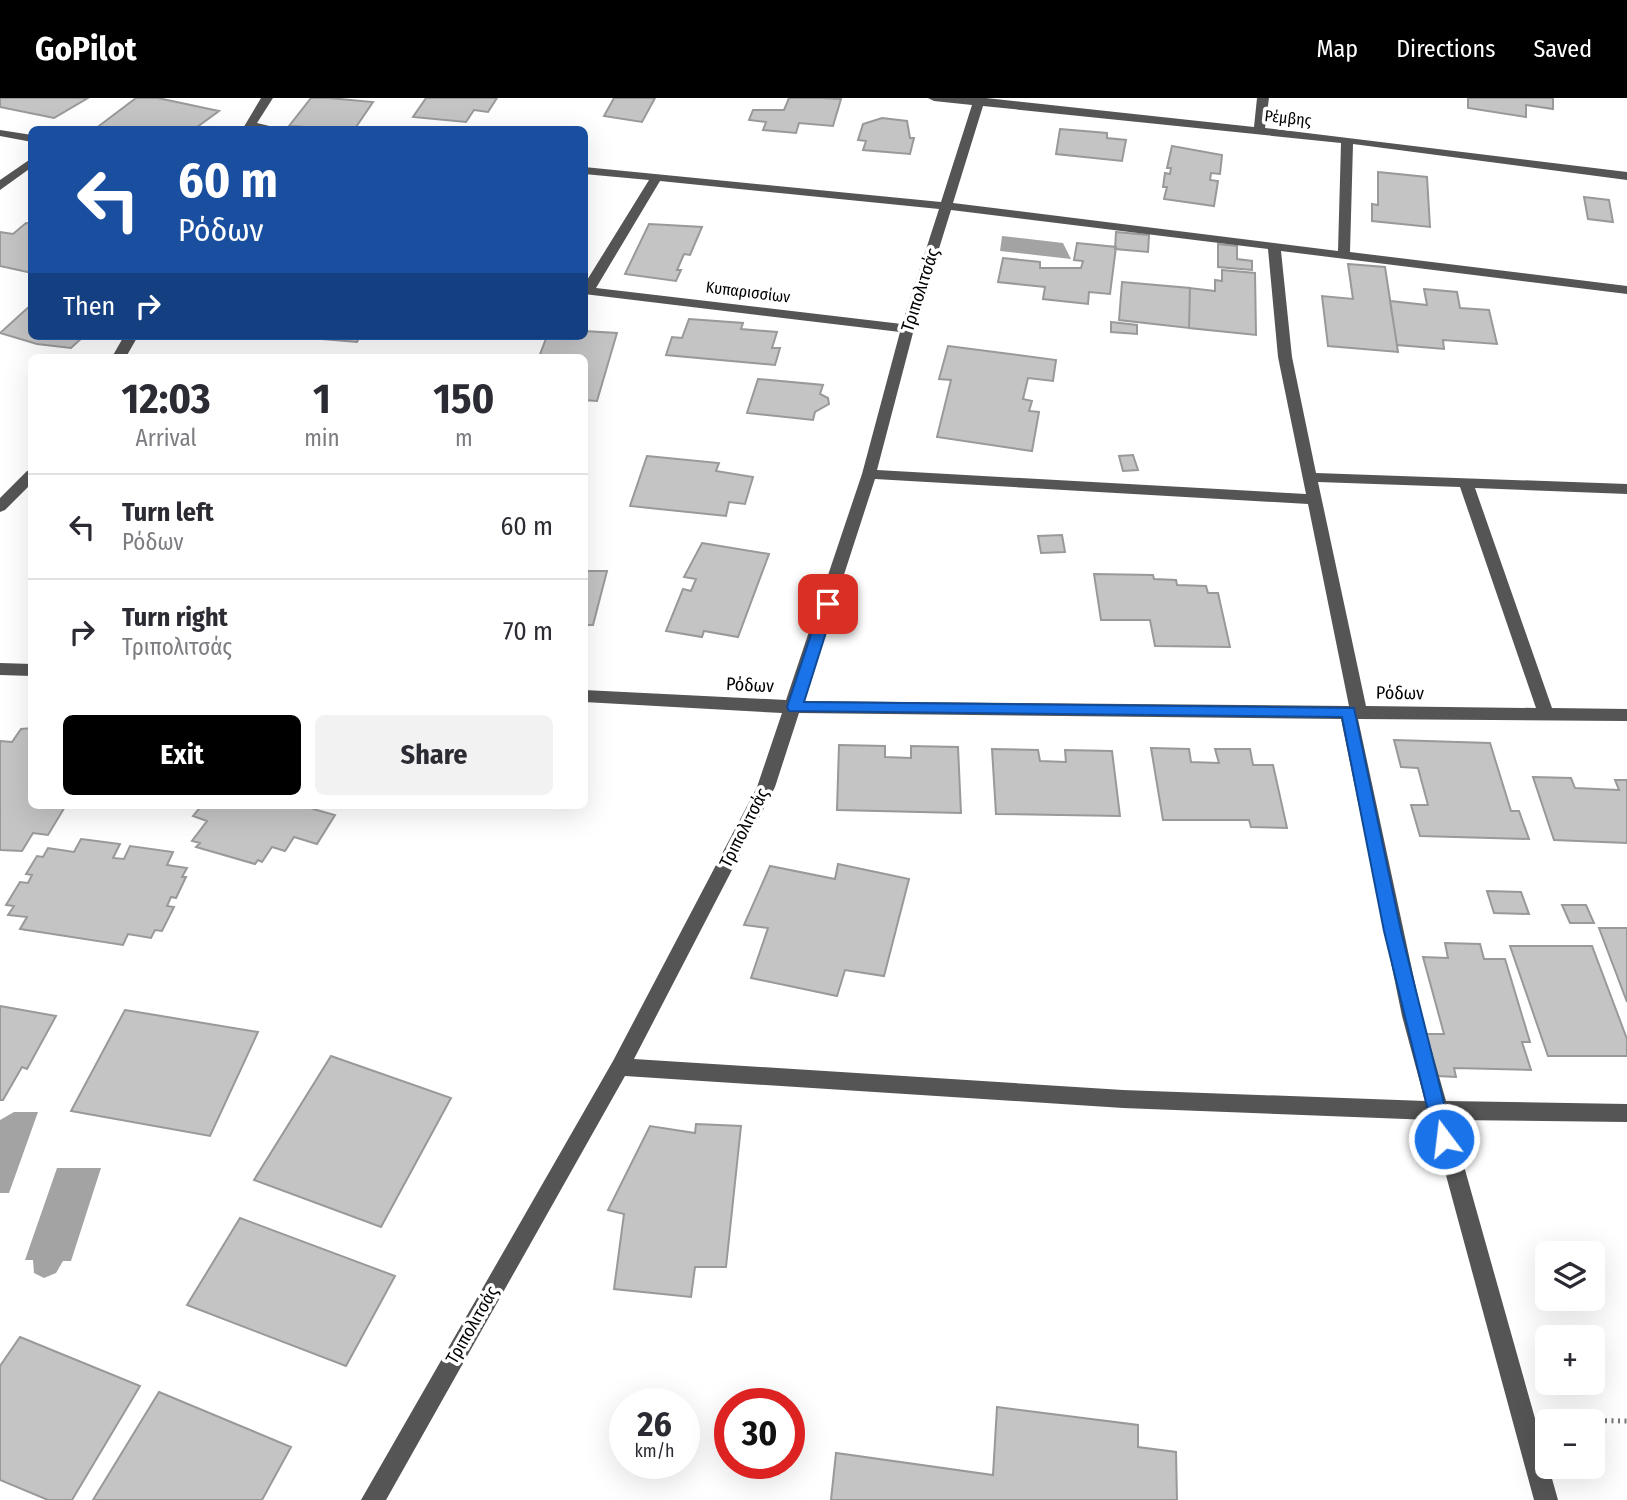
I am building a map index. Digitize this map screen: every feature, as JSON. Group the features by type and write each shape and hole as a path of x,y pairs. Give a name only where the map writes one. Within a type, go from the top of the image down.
{"street":[{"path":"250,126 267,98"},
{"name":"Ρέμβης","path":"934,98 979,100 1347,140 1627,176"},
{"path":"1259,131 1263,98"},
{"name":"Τριπολιτσάς","path":"373,1500 620,1067 766,786 795,707 869,474 906,329 979,100"},
{"path":"0,133 28,138"},
{"path":"1344,254 1347,140"},
{"path":"0,186 28,164"},
{"path":"588,170 947,206 1627,290"},
{"path":"588,287 656,179"},
{"path":"1274,246 1285,357 1314,499 1392,931 1436,1113 1546,1500"},
{"name":"Κυπαρισσίων","path":"588,290 906,329"},
{"path":"869,474 1314,499"},
{"path":"1309,477 1627,489"},
{"path":"0,507 28,478"},
{"path":"1466,483 1546,714"},
{"path":"0,669 28,670"},
{"name":"Ρόδων","path":"588,696 795,707 1627,715"},
{"path":"620,1067 982,1092 1436,1113 1627,1112"}],"path":[{"path":"1523,1420 1627,1421"}],"shaded area":[{"path":"1002,236 1063,243 1071,259 1000,251"},
{"path":"14,1112 38,1112 9,1193 0,1193 0,1120"},
{"path":"57,1168 101,1168 71,1261 63,1261 56,1273 44,1278 34,1273 33,1260 25,1260"}],"building":[{"path":"0,98 88,98 54,118 0,107"},
{"path":"136,98 158,98 219,111 198,126 99,126"},
{"path":"311,98 373,102 357,126 289,126"},
{"path":"426,98 497,98 488,112 474,110 466,122 413,117"},
{"path":"614,98 655,98 642,122 604,116"},
{"path":"789,98 841,99 833,126 799,123 796,133 763,130 766,122 749,120 753,110 784,110"},
{"path":"1468,98 1553,98 1553,109 1526,105 1526,117 1468,108"},
{"path":"882,118 907,121 910,138 914,138 910,154 863,150 866,141 858,140 863,124"},
{"path":"1060,129 1107,133 1107,138 1126,140 1122,161 1056,154"},
{"path":"1172,146 1222,155 1220,174 1211,173 1210,180 1218,181 1214,206 1164,199 1167,187 1163,187 1165,173 1170,174 1171,168 1167,168"},
{"path":"1378,172 1427,177 1430,227 1372,221 1372,204 1378,205"},
{"path":"1584,197 1609,200 1613,222 1588,219"},
{"path":"28,223 28,272 0,266 0,232 13,234"},
{"path":"649,224 702,227 690,255 684,254 677,270 681,270 676,281 625,274"},
{"path":"1116,232 1149,235 1148,252 1115,249"},
{"path":"1077,243 1116,247 1110,294 1089,292 1088,304 1043,299 1045,287 998,282 1003,258 1040,262 1040,268 1081,268 1083,261 1074,260"},
{"path":"1218,244 1237,246 1237,259 1252,261 1252,270 1218,267"},
{"path":"1348,264 1385,267 1398,352 1328,346 1322,296 1353,299"},
{"path":"1222,270 1255,273 1256,335 1189,328 1190,288 1215,291 1215,280 1222,281"},
{"path":"1122,282 1190,288 1189,328 1119,320"},
{"path":"1424,289 1457,292 1460,308 1489,310 1497,344 1443,340 1444,349 1397,345 1390,301 1427,305"},
{"path":"28,308 28,340 80,340 71,348 37,344 0,333"},
{"path":"689,319 743,323 741,329 777,332 772,348 780,348 775,365 666,355 672,337 682,338"},
{"path":"1111,322 1137,325 1137,334 1111,332"},
{"path":"588,331 617,333 597,401 588,400 588,354 540,354 545,340 588,340"},
{"path":"948,346 1056,360 1053,381 1028,378 1023,399 1032,401 1029,411 1039,412 1032,451 937,437 951,380 939,379"},
{"path":"758,379 823,385 820,394 828,398 829,404 815,412 813,420 747,413"},
{"path":"1133,455 1138,470 1123,471 1119,456"},
{"path":"647,456 719,463 716,471 753,477 745,504 729,502 726,516 630,506"},
{"path":"1062,535 1065,552 1041,553 1038,536"},
{"path":"702,543 769,554 738,637 704,631 702,637 666,631 683,589 691,591 696,579 684,577"},
{"path":"588,571 607,571 593,625 588,625"},
{"path":"1094,574 1153,575 1154,579 1176,580 1177,585 1206,586 1208,593 1218,593 1230,647 1155,646 1150,620 1101,620"},
{"path":"28,728 28,809 64,809 48,835 33,833 22,851 0,850 0,741 12,742 21,729"},
{"path":"1394,740 1490,743 1511,811 1519,811 1529,839 1420,836 1411,805 1428,805 1418,768 1401,767"},
{"path":"839,745 885,746 885,757 911,758 911,746 958,747 961,813 837,810"},
{"path":"1151,748 1189,749 1191,762 1219,763 1215,749 1250,749 1253,765 1273,765 1287,828 1251,827 1249,820 1163,820"},
{"path":"992,749 1038,750 1040,761 1066,762 1065,750 1112,751 1120,816 996,814"},
{"path":"1533,777 1571,778 1575,788 1619,790 1615,780 1627,780 1627,843 1554,840"},
{"path":"199,809 313,809 335,815 317,844 294,837 285,851 272,847 262,862 258,860 255,864 196,847 200,843 192,841 207,821 193,816"},
{"path":"81,839 120,844 113,858 124,859 130,846 173,852 167,865 187,868 182,877 186,877 176,898 171,897 167,906 174,907 162,931 155,930 151,938 128,934 123,945 20,929 27,917 8,915 14,906 6,905 20,882 28,883 32,875 26,874 37,856 43,857 48,848 74,852"},
{"path":"838,864 909,879 884,976 845,970 837,996 751,978 768,928 744,925 770,866 835,879"},
{"path":"1487,891 1521,892 1529,914 1494,913"},
{"path":"1562,905 1586,905 1594,923 1570,923"},
{"path":"1599,928 1627,928 1627,1002"},
{"path":"1445,943 1480,944 1484,959 1505,959 1530,1042 1522,1042 1531,1070 1454,1068 1456,1077 1437,1076 1426,1034 1444,1034 1423,957 1448,958"},
{"path":"1510,946 1592,946 1627,1039 1627,1056 1548,1056"},
{"path":"0,1006 56,1016 27,1069 22,1067 3,1100 0,1100"},
{"path":"125,1010 258,1032 210,1136 71,1111"},
{"path":"331,1056 451,1098 381,1227 254,1180"},
{"path":"696,1124 741,1126 726,1267 695,1267 691,1297 614,1289 624,1214 608,1210 650,1126 695,1133"},
{"path":"240,1218 395,1276 346,1366 187,1305"},
{"path":"20,1337 140,1386 72,1500 48,1500 0,1480 0,1366"},
{"path":"159,1392 291,1447 262,1500 93,1500"},
{"path":"997,1407 1138,1425 1138,1447 1176,1452 1177,1500 831,1500 836,1453 993,1475"}],"route":[{"path":"828,604 795,707 1348,712 1392,931 1444,1139"}]}
